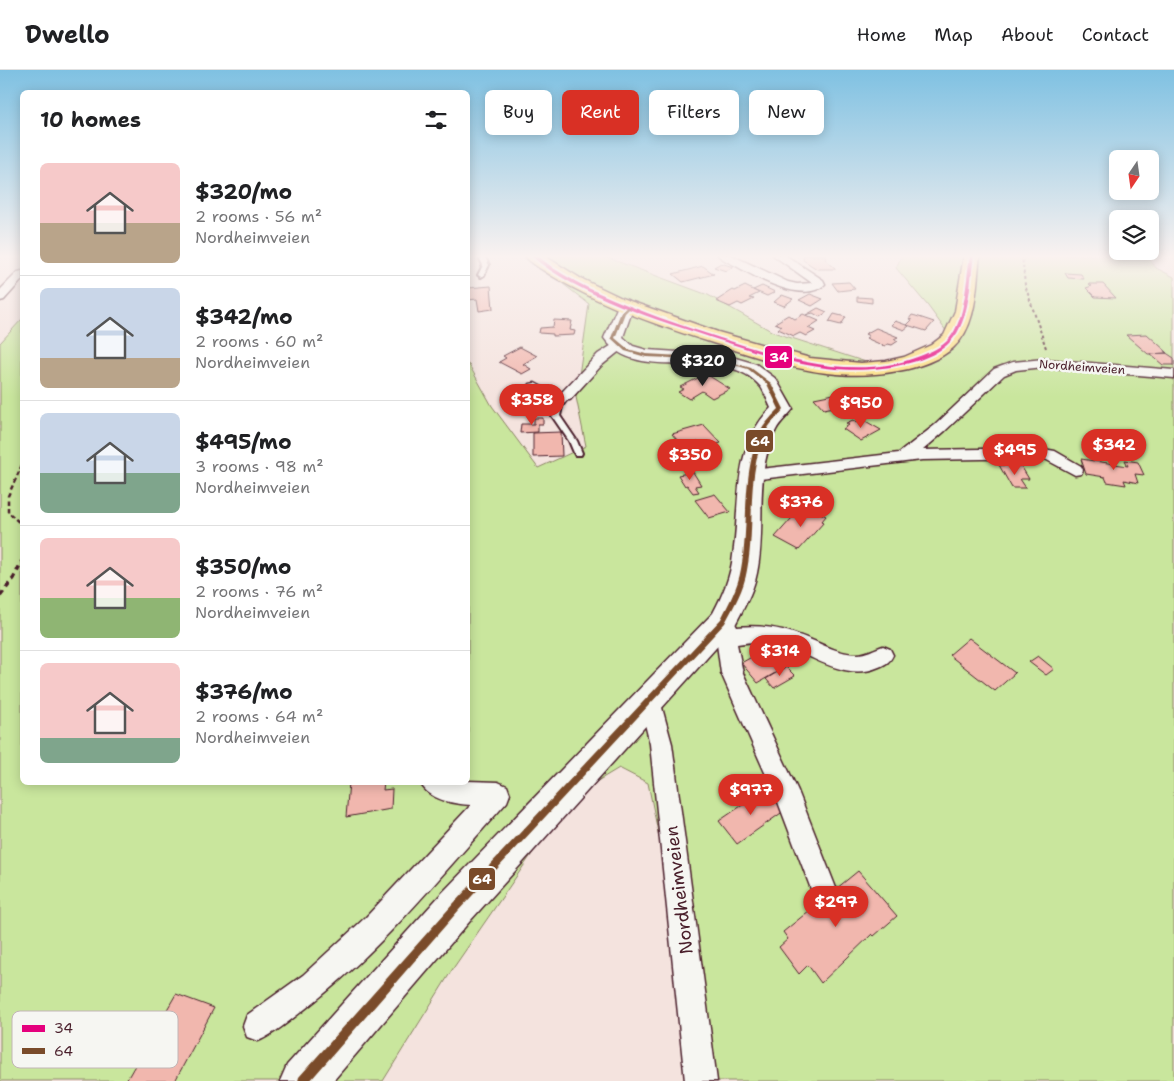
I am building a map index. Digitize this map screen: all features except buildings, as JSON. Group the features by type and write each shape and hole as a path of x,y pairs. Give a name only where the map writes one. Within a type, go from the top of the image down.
{"main road":[{"path":"303,1081 456,907 650,700 725,629 744,570 752,475 758,444 766,428 782,409 779,397 769,384 748,369 721,360 704,357 632,354 621,327 594,302"},
{"path":"621,327 653,317 762,352 808,364 860,369 905,363 940,348 957,330 965,302"}],"street":[{"path":"535,387 550,398 565,397 603,356 621,327"},
{"name":"Nordheimveien","path":"904,457 940,428 999,372 1013,366 1052,364 1174,374"},
{"path":"752,475 904,457 1038,453 1049,454 1075,470"},
{"path":"823,888 789,800 732,673 725,629 775,635 830,657 855,663 875,661 883,655"},
{"name":"Nordheimveien","path":"650,700 661,744 701,1081"},
{"path":"258,1026 313,985 376,927 498,794 476,794 436,785"}],"lane":[{"path":"565,397 558,406 556,416 578,453"}],"path":[{"path":"1030,302 1052,364"},
{"path":"20,469 8,496 8,512 20,523"},
{"path":"0,596 14,578 20,565"}],"green space":[{"path":"587,302 721,302 773,332 866,362 923,359 949,335 925,302 1174,302 1174,1081 694,1081 690,989 648,783 619,768 571,797 452,970 383,1081 0,1081 0,343 20,321 20,785 470,785 470,367 492,406 538,468 586,446 576,397 589,304"}],"transit line":[{"name":"34","path":"616,302 664,321 785,358 836,368 861,369 886,367 911,361 938,349 947,343 956,331 965,302"},
{"name":"64","path":"303,1081 456,907 723,621 738,591 747,555 753,462 765,429 782,409 769,384 749,369 725,361 646,355 626,350 613,338 623,312 628,308"}]}
